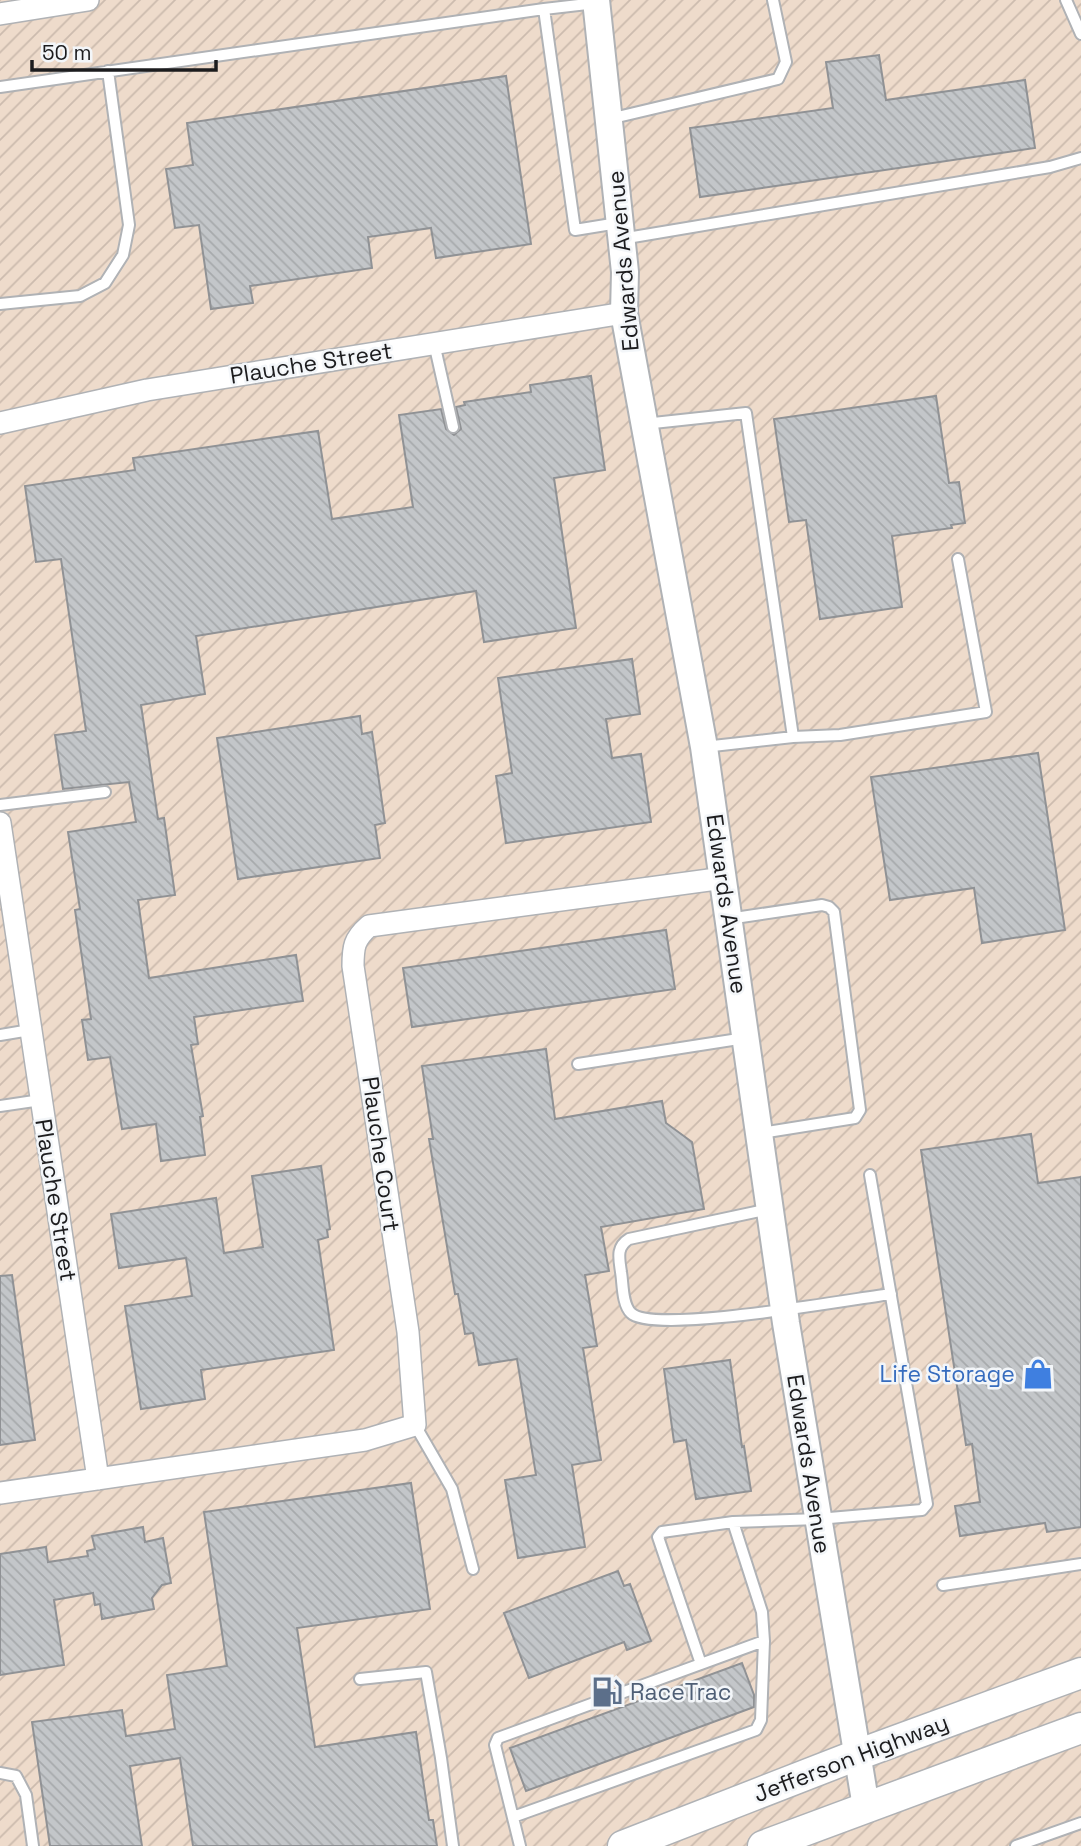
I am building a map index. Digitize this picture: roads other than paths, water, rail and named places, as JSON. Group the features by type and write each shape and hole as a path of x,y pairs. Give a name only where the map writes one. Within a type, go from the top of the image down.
{"main road":[{"name":"Jefferson Highway","path":"622,1846 1081,1672"},
{"path":"763,1846 1081,1730"}],"street":[{"path":"0,14 88,0"},
{"name":"Edwards Avenue","path":"596,2 625,272 624,313 704,747 784,1308 866,1807"},
{"name":"Plauche Street","path":"0,423 147,390 624,313"},
{"name":"Plauche Street","path":"0,823 98,1479"},
{"name":"Plauche Court","path":"415,1425 408,1332 353,966 353,945 358,935 369,926 724,878"},
{"path":"0,1493 365,1440 415,1425"}],"lane":[{"path":"609,119 778,79 786,62 773,0"},
{"path":"1066,0 1081,34"},
{"path":"0,87 596,2"},
{"path":"544,9 575,230 621,231 1037,170 1081,158"},
{"path":"0,304 80,296 105,283 123,255 129,225 108,71"},
{"path":"434,344 453,427"},
{"path":"644,424 746,413 793,737"},
{"path":"704,747 793,737 840,736 986,712 958,559"},
{"path":"0,805 105,792"},
{"path":"729,919 822,905 829,906 834,912 860,1110 855,1118 759,1133"},
{"path":"0,1035 30,1030"},
{"path":"578,1065 745,1038"},
{"path":"0,1106 41,1100"},
{"path":"701,1664 658,1537 662,1532 733,1522 818,1519 922,1510 927,1504 870,1175"},
{"path":"770,1208 629,1239 622,1244 618,1253 626,1305 632,1314 644,1319 663,1321 700,1319 891,1294"},
{"path":"415,1425 452,1489 473,1569"},
{"path":"513,1817 756,1730 761,1720 764,1641 762,1612 733,1522"},
{"path":"943,1585 1081,1564"},
{"path":"520,1846 495,1745 498,1738 764,1641"},
{"path":"360,1679 426,1672 453,1846"},
{"path":"0,1773 16,1776 26,1795 33,1846"},
{"path":"1016,1846 1081,1823"}],"place":[{"name":"Life Storage","path":"1038,1374"},
{"name":"RaceTrac","path":"607,1692"}]}
